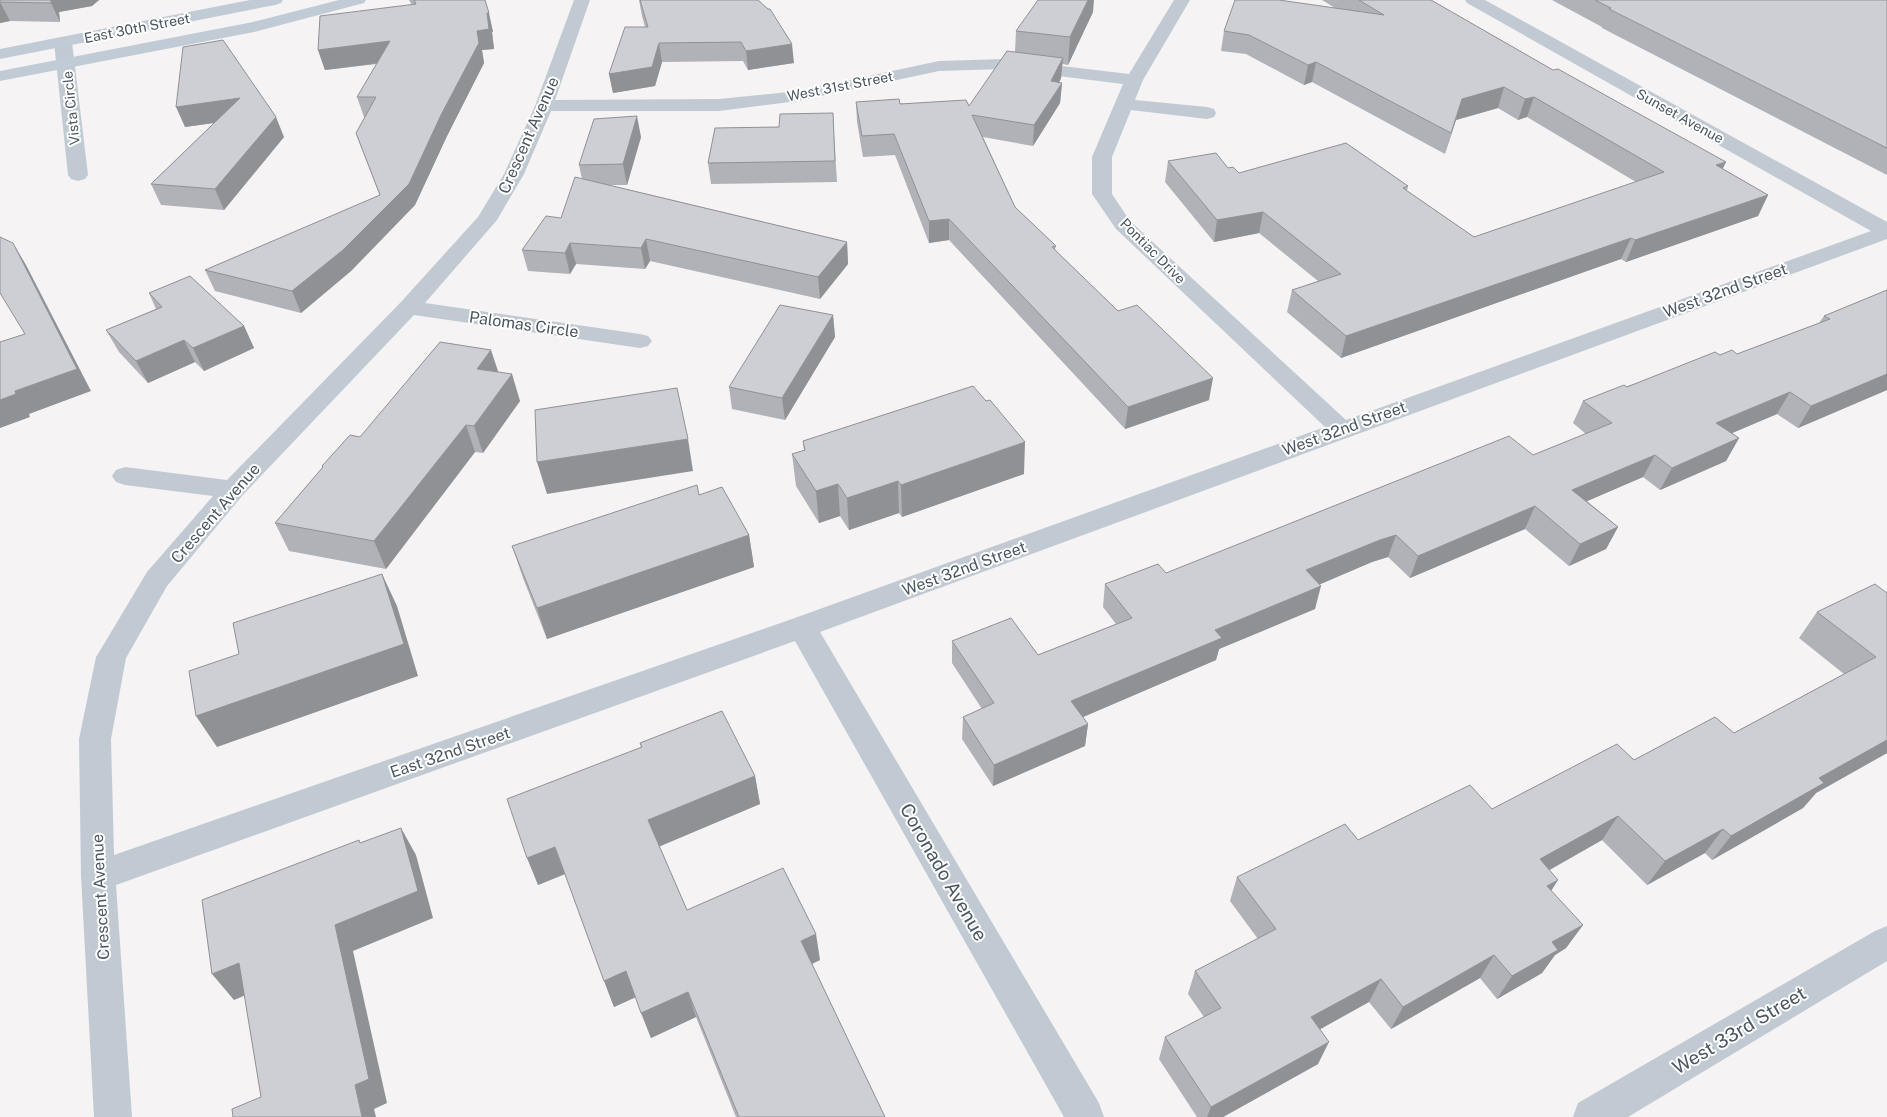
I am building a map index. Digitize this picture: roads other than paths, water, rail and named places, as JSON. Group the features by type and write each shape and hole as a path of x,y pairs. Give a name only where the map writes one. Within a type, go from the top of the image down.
{"main road":[{"name":"East 30th Street","path":"0,54 274,0"},
{"path":"0,76 254,26 358,0"}],"street":[{"name":"Crescent Avenue","path":"113,1117 98,876 95,739 111,657 157,579 233,490 410,307 487,220 514,174 544,106 582,0"},
{"name":"Pontiac Drive","path":"1182,0 1134,80 1102,156 1102,194 1123,224 1341,430"},
{"name":"Sunset Avenue","path":"1472,0 1887,231"},
{"name":"Vista Circle","path":"63,42 78,175"},
{"name":"West 31st Street","path":"544,106 719,105 798,96 939,66 1003,64 1134,80"},
{"path":"1124,104 1206,113"},
{"name":"West 32nd Street","path":"802,627 1887,231"},
{"name":"Palomas Circle","path":"410,307 640,341"},
{"path":"125,476 233,490"},
{"name":"East 32nd Street","path":"98,876 802,627"},
{"name":"Coronado Avenue","path":"802,627 1086,1117"},
{"name":"West 33rd Street","path":"1592,1117 1887,942"}]}
